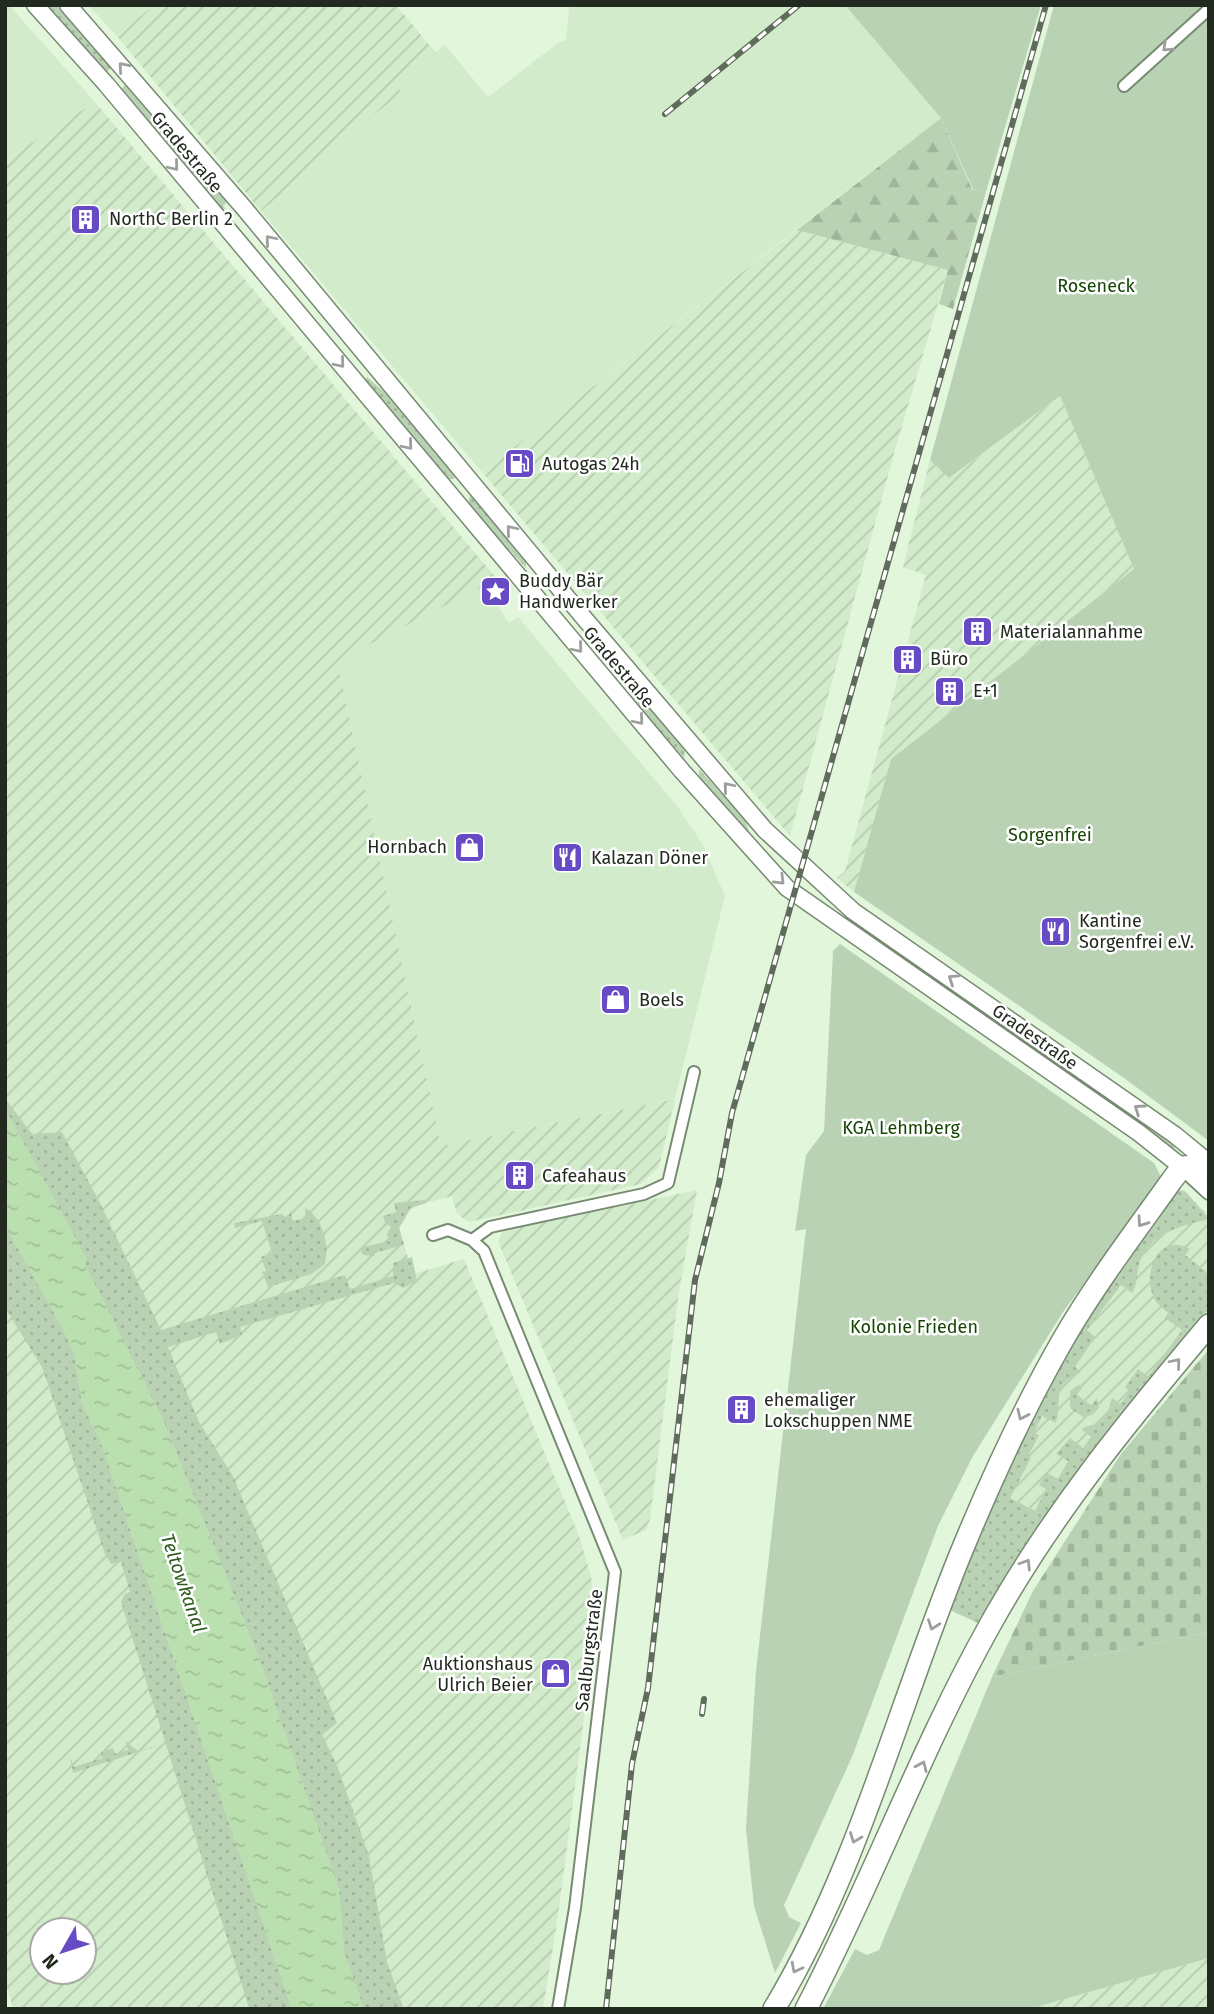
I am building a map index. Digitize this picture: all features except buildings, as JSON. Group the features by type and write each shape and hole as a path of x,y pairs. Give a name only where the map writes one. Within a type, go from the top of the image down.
{"highway":[{"path":"774,2009 817,1927 852,1848 964,1544 1029,1401 1065,1335 1182,1167 1198,1166 1209,1170"},
{"path":"806,2009 842,1940 956,1691 1025,1566 1102,1453 1209,1325"}],"main road":[{"name":"Gradestraße","path":"35,5 106,84 682,771 787,888 1182,1167"},
{"name":"Gradestraße","path":"68,5 244,208 741,803 797,863 853,911 1175,1135 1209,1163"}],"street":[{"path":"1124,86 1209,9"},
{"path":"433,1235 448,1230 472,1240 491,1227 644,1194 668,1183 694,1072"},
{"name":"Gradestraße","path":"1182,1167 1209,1192"},
{"name":"Saalburgstraße","path":"472,1240 484,1251 615,1572 575,1908 558,2009"}],"shaded area":[{"path":"5,5 9,5 95,102 5,160"},
{"path":"88,5 154,5 117,36"},
{"path":"154,5 396,5 436,53 397,86 401,92 261,211 117,36"},
{"path":"574,5 845,5 941,118 482,472 261,211 400,92 396,87 445,45 488,97 558,43 566,40 569,8"},
{"path":"95,102 497,579 337,661 441,1146 675,1099 659,1167 641,1184 469,1222 457,1214 452,1196 411,1207 399,1228 413,1274 464,1259 578,1533 591,1576 595,1626 591,1664 543,2009 13,2009 5,1979 5,160"},
{"path":"797,230 948,270 895,450 790,836 482,472"},
{"path":"1060,396 1134,569 891,759 854,892 837,878 845,871 926,575 903,567 930,460 950,478"},
{"path":"457,546 509,623 518,617 677,806 703,845 725,896 675,1099 441,1146 349,717 5,697"},
{"path":"697,1190 679,1291 650,1519 646,1530 623,1540 498,1241 503,1231"},
{"path":"1185,1191 1209,1216 1209,1309 1034,1536 970,1548 1038,1400"},
{"path":"1209,1958 1209,2009 1029,2009"}],"green space":[{"path":"45,5 56,5 112,67 106,73"},
{"path":"845,5 1041,5 986,192 973,189 941,118"},
{"path":"1054,5 1209,5 1209,1141 1124,1078 854,892 891,759 1134,569 1060,396 949,478 930,460"},
{"path":"125,85 227,202 223,206 226,209 221,209 121,89"},
{"path":"941,118 972,189 986,192 953,309 939,304 948,270 797,230"},
{"path":"367,377 393,400 455,474 454,479 447,479 364,380"},
{"path":"470,495 526,559 526,568 468,504"},
{"path":"635,690 685,750 684,758 633,701 631,692"},
{"path":"699,769 746,821 749,832 699,779"},
{"path":"848,917 1132,1112 1176,1146 1173,1149 850,925"},
{"name":"Kolonie Frieden","path":"840,944 1154,1163 1162,1179 1063,1312 973,1456 938,1526 852,1757 784,1905 789,1917 801,1923 775,1973 754,1906 746,1829 756,1671 806,1229 795,1231 806,1155 824,1131 833,951"},
{"path":"5,1098 32,1134 62,1132 98,1199 161,1330 345,1275 350,1289 393,1276 393,1263 412,1257 417,1281 403,1288 394,1283 240,1327 242,1335 220,1344 216,1332 168,1347 199,1422 233,1476 337,1723 322,1735 337,1765 369,1856 387,1962 404,2009 364,2009 344,1952 339,1890 259,1658 162,1418 85,1265 86,1258 5,1109"},
{"path":"1174,1190 1185,1191 1209,1219 1169,1232 1152,1243 1140,1261 1132,1293 1121,1285 1087,1330 1095,1337 1075,1367 1081,1372 1071,1377 1061,1388 1056,1423 1042,1416 1034,1433 1039,1435 1028,1456 1031,1458 1010,1498 1035,1511 1046,1489 1039,1485 1046,1472 1058,1479 1068,1461 1056,1454 1070,1438 1083,1448 1091,1437 1082,1430 1084,1427 1096,1424 1104,1418 1112,1398 1120,1404 1130,1391 1125,1387 1138,1369 1148,1376 1182,1330 1165,1318 1168,1313 1156,1301 1150,1286 1152,1266 1162,1250 1179,1245 1190,1249 1185,1255 1209,1274 1209,1309 1149,1385 982,1625 948,1609 992,1496 1071,1340"},
{"path":"426,1200 426,1203 411,1208 399,1228 404,1245 374,1253 374,1256 363,1255 360,1248 389,1241 387,1234 391,1227 385,1223 383,1216 396,1212 394,1203"},
{"path":"305,1208 316,1218 324,1233 324,1265 311,1274 268,1287 262,1272 266,1271 261,1257 272,1253 262,1221 235,1228 234,1223 282,1214 285,1217 291,1213 293,1221 306,1218"},
{"path":"5,1225 75,1355 82,1404 101,1443 292,2009 249,2008 121,1602 125,1594 130,1592 121,1562 111,1564 105,1554 42,1367 5,1308"},
{"path":"1209,1349 1209,1632 992,1677 1033,1591 1121,1454"},
{"path":"1078,1385 1082,1387 1077,1395 1091,1405 1097,1398 1099,1408 1092,1415 1083,1417 1070,1408 1070,1391"},
{"path":"1209,1632 1209,1958 1029,2009 823,2009 855,1949 867,1955 879,1950 992,1677"},
{"path":"125,1741 138,1751 163,1744 73,1773 70,1756 74,1767 102,1758 101,1752 113,1748 115,1754 128,1750"}],"water":[{"name":"Teltowkanal","path":"5,1109 86,1258 85,1265 162,1418 259,1658 339,1890 344,1952 364,2009 292,2009 101,1443 82,1404 75,1355 5,1225"}],"railway":[{"path":"665,114 799,5"},
{"path":"606,2009 632,1764 648,1688 695,1280 719,1183 732,1113 1046,5"},
{"path":"702,1714 704,1699"}],"place":[{"name":"NorthC Berlin 2","path":"86,219"},
{"name":"Autogas 24h","path":"519,464"},
{"name":"Buddy Bär Handwerker","path":"496,591"},
{"name":"Materialannahme","path":"977,632"},
{"name":"Büro","path":"907,659"},
{"name":"E+1","path":"950,691"},
{"name":"Hornbach","path":"470,847"},
{"name":"Kalazan Döner","path":"568,858"},
{"name":"Kantine Sorgenfrei e.V.","path":"1056,931"},
{"name":"Boels","path":"616,1000"},
{"name":"Cafeahaus","path":"519,1176"},
{"name":"ehemaliger Lokschuppen NME","path":"741,1410"},
{"name":"Auktionshaus Ulrich Beier","path":"556,1674"}],"park label":[{"name":"Roseneck","path":"1096,286"},
{"name":"Sorgenfrei","path":"1050,835"},
{"name":"KGA Lehmberg","path":"901,1128"}]}
